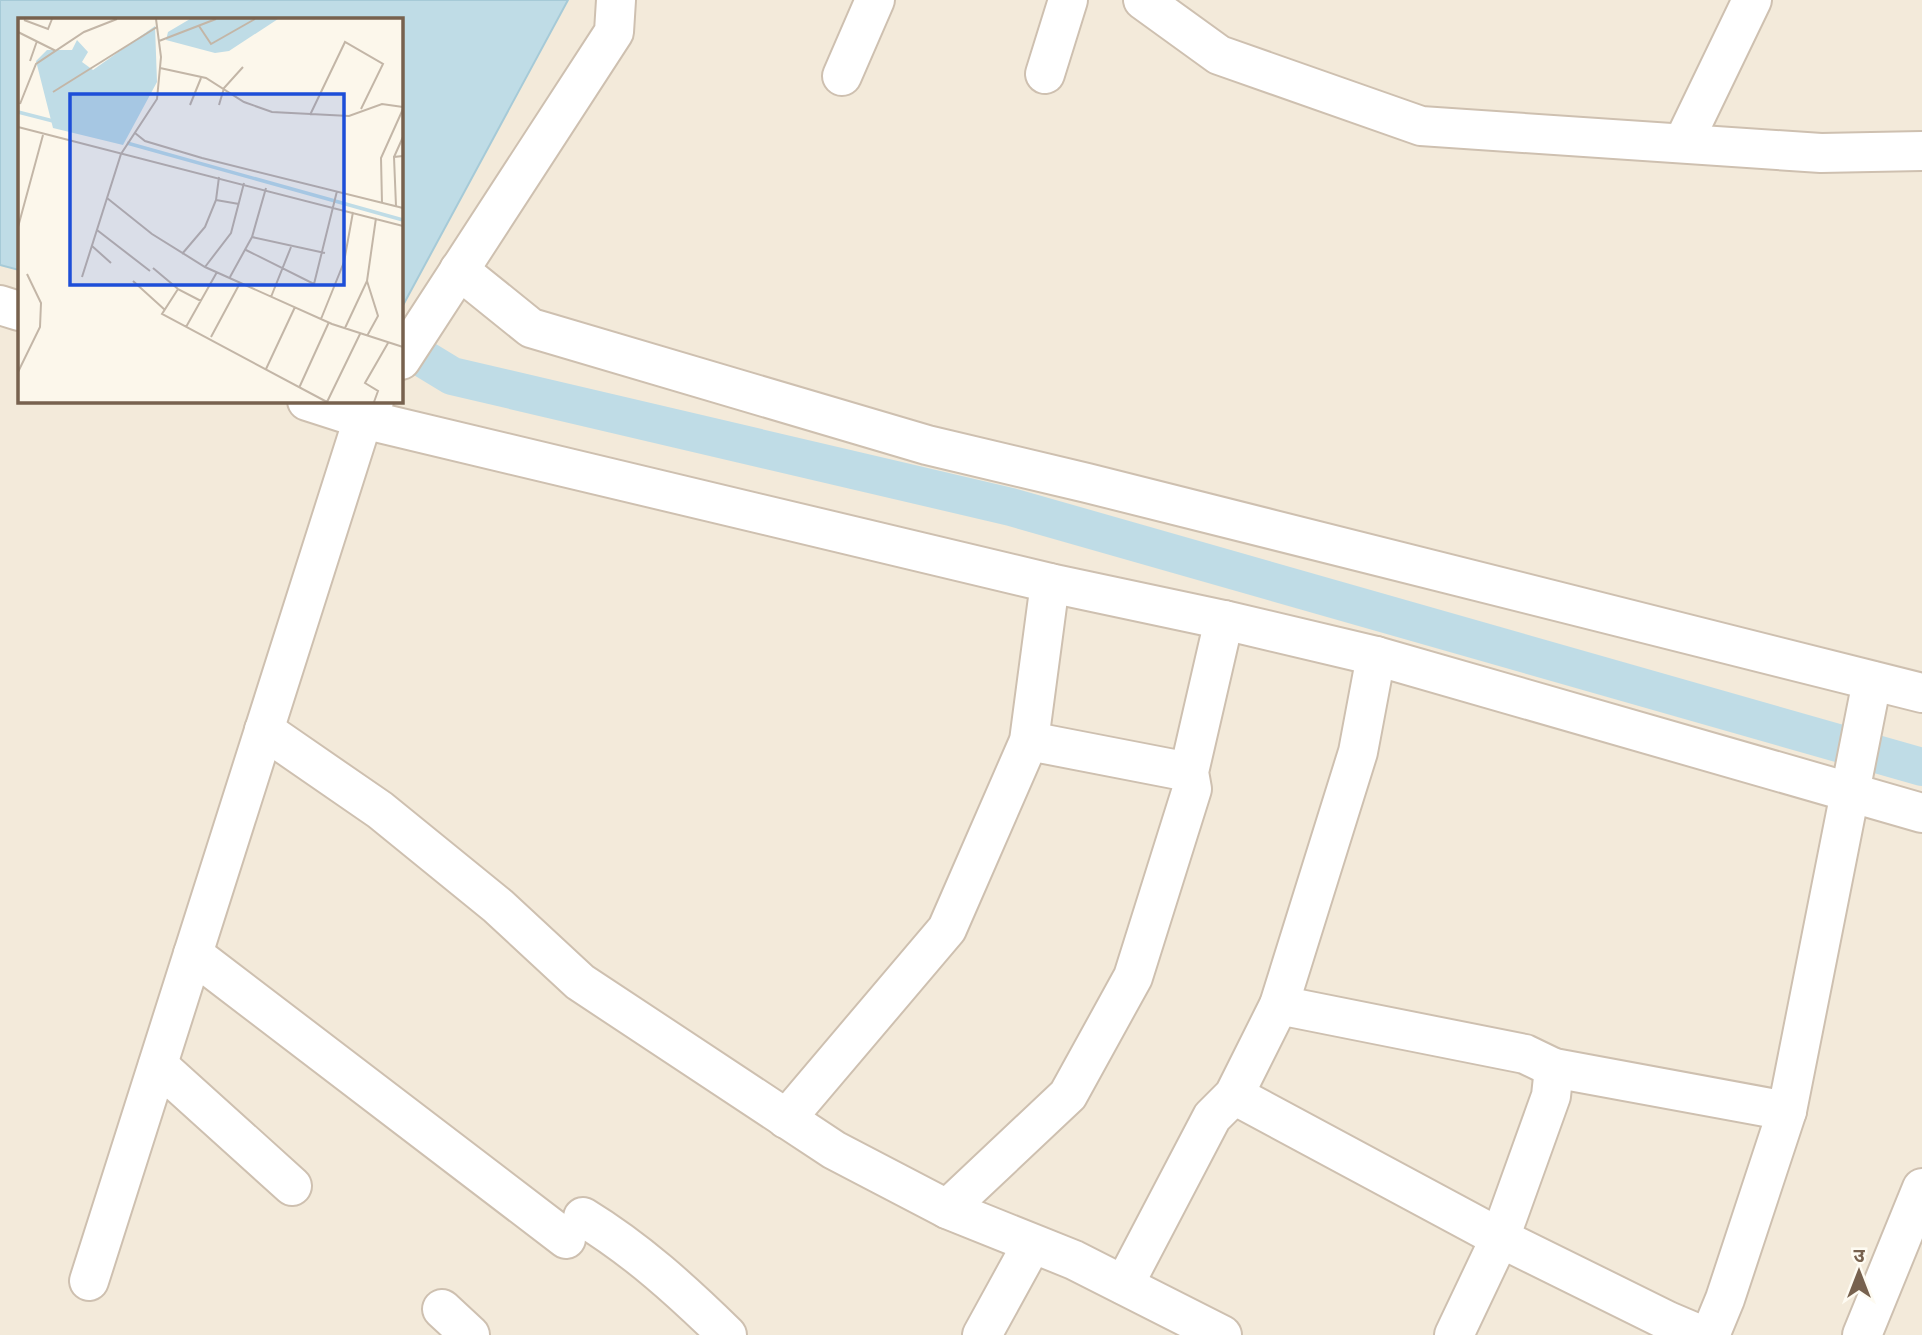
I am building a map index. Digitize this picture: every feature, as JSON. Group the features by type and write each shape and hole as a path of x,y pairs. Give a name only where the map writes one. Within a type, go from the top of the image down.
{"street":[{"path":"402,358 614,32 617,0"},
{"path":"842,76 875,0"},
{"path":"1045,74 1069,0"},
{"path":"1143,0 1219,55 1421,126 1821,153 1922,151"},
{"path":"1683,143 1752,0"},
{"path":"455,277 531,328 913,441 1922,693"},
{"path":"0,305 18,311"},
{"path":"313,402 368,411 1050,583 1376,656 1851,786 1922,813"},
{"path":"89,1281 368,411"},
{"path":"786,1119 947,929 1029,741 1050,583"},
{"path":"947,1209 1068,1095 1133,977 1192,789 1189,772 1224,620"},
{"path":"1124,1285 1212,1117 1234,1095 1279,1005 1358,752 1376,656"},
{"path":"1234,1095 1500,1238 1703,1335 1711,1333 1725,1299 1787,1111 1871,682"},
{"path":"264,730 380,810 498,906 580,982 834,1150 947,1209 1074,1260 1202,1330"},
{"path":"1029,741 1189,772"},
{"path":"193,954 575,1228 620,1239 687,1296 727,1335"},
{"path":"1279,1005 1525,1054 1554,1068 1787,1111"},
{"path":"158,1065 292,1185"},
{"path":"1454,1335 1500,1238 1551,1096 1554,1068"},
{"path":"1862,1335 1922,1188"},
{"path":"982,1335 1032,1244"},
{"path":"442,1309 470,1335"}],"shaded area":[{"path":"0,0 1922,0 1922,1335 0,1335"}],"water":[{"path":"0,0 568,0 402,307 402,18 18,18 18,270 0,265"}],"waterway":[{"path":"402,346 452,376 1011,507 1922,767"}]}
